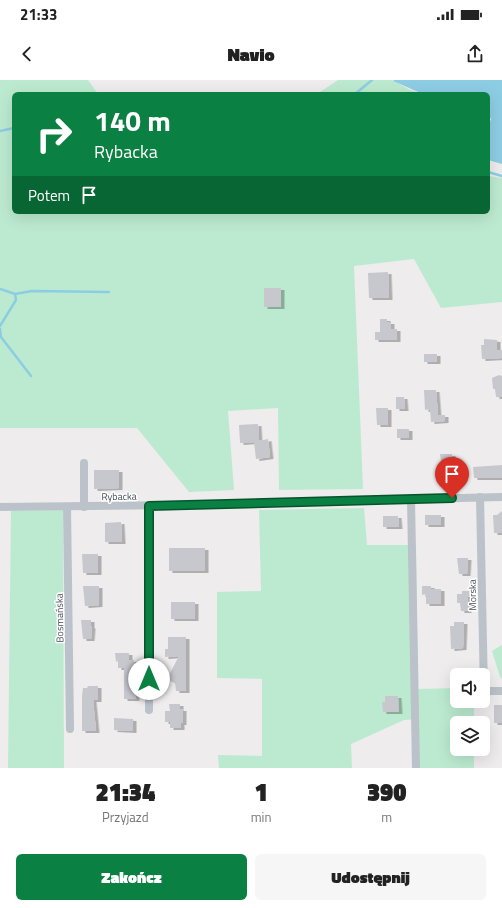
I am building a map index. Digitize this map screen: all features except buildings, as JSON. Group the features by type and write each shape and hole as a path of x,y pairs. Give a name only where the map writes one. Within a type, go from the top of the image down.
{"street":[{"path":"84,463 84,507"},
{"name":"Morska","path":"480,497 484,692 502,691"},
{"name":"Rybacka","path":"0,507 149,506 502,497"},
{"path":"411,499 416,768"},
{"path":"149,506 149,710"},
{"name":"Bosmańska","path":"67,507 70,729"}],"green space":[{"path":"0,80 88,80 97,92 12,92 12,214 490,214 490,176 502,178 502,302 441,308 414,259 354,266 363,489 279,490 278,408 228,411 234,490 189,492 137,428 0,428"},
{"path":"338,80 392,80 416,92 320,92"},
{"path":"364,508 367,545 416,545 418,689 450,688 450,708 474,708 474,716 450,716 450,756 474,756 474,768 419,768 418,719 404,720 351,744 352,768 219,768 218,755 262,756 262,679 217,678 217,592 261,591 259,510"},
{"path":"63,510 64,768 8,768 11,511"},
{"path":"502,645 502,679 500,677 492,651"}],"water":[{"path":"502,80 502,164 490,161 490,92 418,92 393,81"}],"waterway":[{"path":"357,92 372,80"},
{"path":"0,131 12,128"},
{"path":"490,173 502,176"},
{"path":"0,289 15,294 32,291 109,292"},
{"path":"0,326 16,300 15,294"},
{"path":"0,329 1,337 31,376"}],"route":[{"path":"149,679 149,506 452,498"}]}
